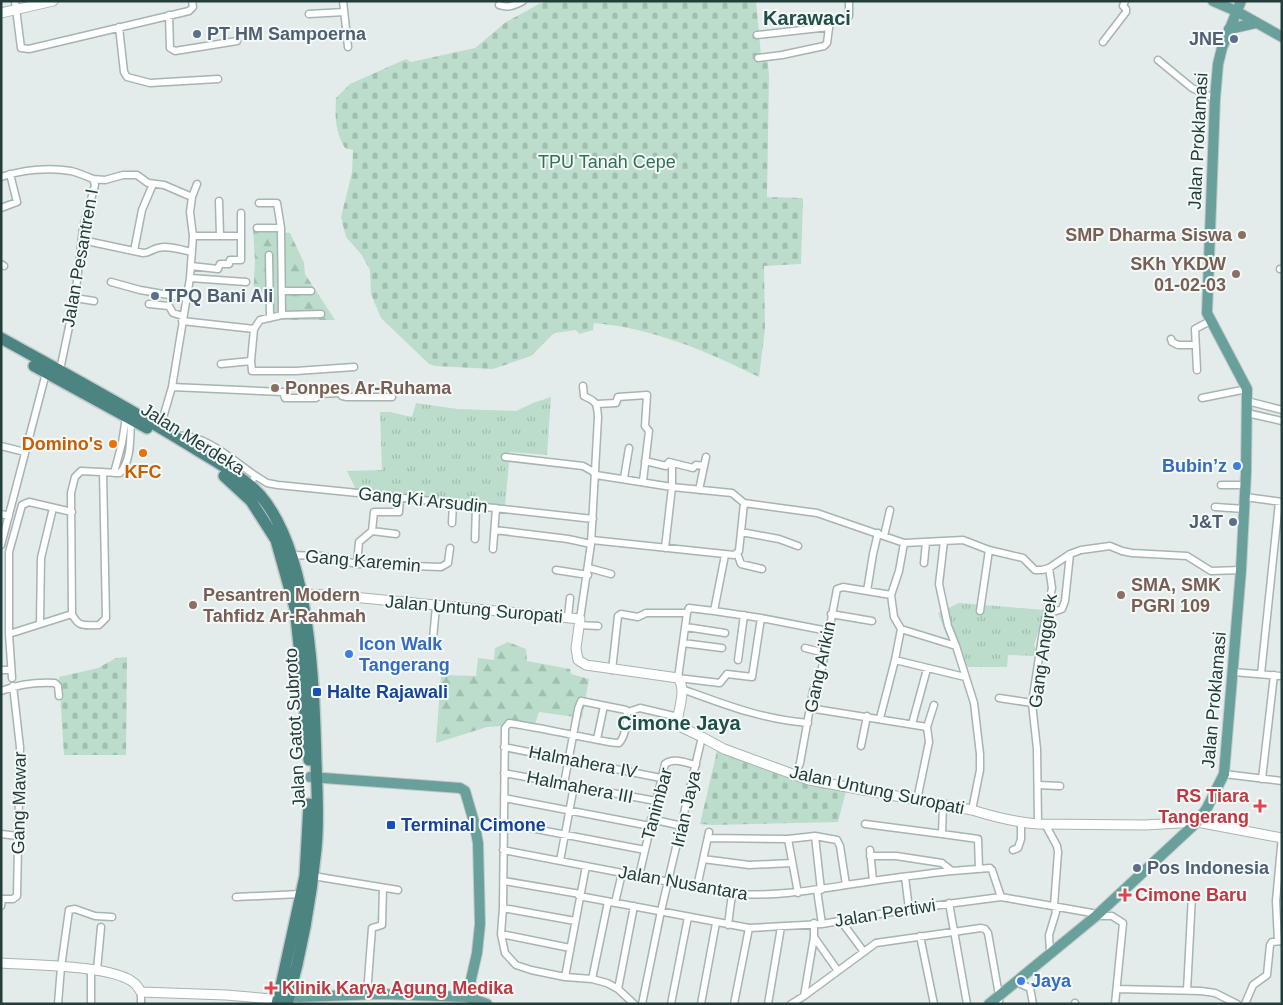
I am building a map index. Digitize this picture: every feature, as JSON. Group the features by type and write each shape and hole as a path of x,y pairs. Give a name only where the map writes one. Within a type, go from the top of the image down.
{"highway":[{"name":"Jalan Merdeka","path":"1,338 128,418 158,430 235,484 251,500 276,540 295,608 313,777 304,876 290,947 283,1000"},
{"name":"Jalan Merdeka","path":"1,347 52,369"},
{"name":"Jalan Gatot Subroto","path":"52,369 158,430 176,437 252,480 280,527 291,555 301,594 311,655 313,777 317,846 301,946 283,1000"}],"main road":[{"path":"1246,1 1256,22"},
{"path":"1216,2 1239,6 1256,22 1282,36"},
{"name":"Jalan Proklamasi","path":"989,1004 999,999 1050,952 1097,915 1197,822 1207,808 1224,774 1245,509 1247,389 1207,313 1214,99 1218,64 1229,28 1239,6"},
{"path":"1229,28 1256,22"},
{"path":"313,777 460,788 464,791 474,822 478,843 480,924 477,953 466,997"},
{"path":"283,1000 367,994 466,997 487,1004"}],"street":[{"path":"1,13 15,6 52,1"},
{"path":"15,6 21,48 29,49 189,11 193,7 192,1"},
{"path":"343,1 348,47"},
{"path":"499,5 511,7 523,1"},
{"path":"758,58 824,46 827,43 830,20 845,20 849,16 849,1"},
{"path":"1103,42 1126,12 1123,6 1125,1"},
{"path":"309,14 344,12"},
{"path":"169,15 170,48 175,51 237,41"},
{"path":"119,27 124,72 127,77 150,83 218,80"},
{"path":"757,35 829,27"},
{"path":"1158,60 1192,88 1214,99"},
{"name":"Jalan Pesantren I","path":"1,178 10,174 51,168 73,171 93,179 94,186 82,228 75,298 25,452 1,545"},
{"path":"1,208 17,202 10,174"},
{"path":"93,179 104,180 123,175 137,175 148,183 164,185 192,197"},
{"path":"134,251 142,210 153,184"},
{"path":"158,430 172,387 190,278 193,236 190,212 192,197 197,184"},
{"path":"219,201 220,235"},
{"path":"259,203 277,203 281,228 282,315"},
{"path":"191,266 218,269 220,264 229,264 230,260 241,260 241,213"},
{"path":"257,228 281,228"},
{"path":"193,236 241,236"},
{"path":"82,240 150,253 157,248 167,247 192,252"},
{"path":"269,255 270,318"},
{"path":"190,278 246,282"},
{"path":"111,282 140,290 186,298"},
{"path":"282,291 311,291"},
{"path":"75,298 94,301"},
{"path":"149,304 169,306 173,313 183,318 254,329"},
{"path":"321,314 282,315 260,320 254,329 252,371 296,371 354,367"},
{"path":"1197,370 1195,329 1210,321"},
{"path":"1171,339 1172,342 1178,345 1195,345"},
{"path":"221,364 251,361"},
{"path":"583,386 584,396 595,401 597,404 598,417 592,542 580,622 598,626"},
{"path":"172,387 283,392 285,398 316,398 320,394 341,394 347,397 392,397"},
{"path":"1202,398 1247,389"},
{"path":"597,404 616,403 618,397 647,395 645,426 649,431 643,481"},
{"path":"1247,401 1282,410"},
{"path":"1247,413 1282,421"},
{"path":"104,472 106,618 99,625 81,625 77,623 72,614 72,493 75,477 81,471 114,472 120,473 124,469 128,456 128,418"},
{"path":"1,446 25,452"},
{"path":"624,478 629,448"},
{"path":"505,457 583,466 596,475 672,487 732,493 744,503 816,513 904,543 963,540 989,550 1023,558 1035,570 1049,568 1070,554 1081,550 1110,546 1132,553 1187,556 1211,571 1241,570"},
{"path":"699,490 706,458"},
{"path":"645,461 666,466 668,462 693,468 696,465 704,466"},
{"path":"665,548 672,487 672,463"},
{"name":"Gang Ki Arsudin","path":"252,480 272,485 476,505 593,519"},
{"path":"1221,485 1246,485"},
{"path":"357,564 359,542 372,531 374,512 399,512 400,497"},
{"path":"1245,498 1280,502 1261,674"},
{"path":"12,678 9,636 9,552 22,504 28,502 72,512"},
{"path":"452,523 453,503"},
{"path":"495,530 592,542 734,555 740,551 744,503"},
{"path":"475,539 476,505"},
{"path":"1215,507 1245,509"},
{"path":"40,624 41,552 53,508"},
{"path":"493,549 496,508"},
{"path":"867,591 872,554 890,510"},
{"path":"1,514 9,516"},
{"path":"372,531 396,534"},
{"path":"742,532 779,539 798,546"},
{"path":"944,541 939,584 948,626 974,704 980,754 980,770 972,810"},
{"path":"924,562 926,542"},
{"path":"880,718 901,629 894,616 891,595 899,571 904,543"},
{"name":"Gang Karemin","path":"291,555 321,556 357,564 441,567 448,563 450,548"},
{"path":"980,611 989,550"},
{"path":"737,553 741,564 762,569"},
{"path":"1047,614 1062,610 1065,601 1070,554"},
{"path":"714,611 725,555"},
{"path":"589,568 611,574"},
{"name":"Gang Anggrek","path":"1042,824 1032,703 1052,588 1049,568"},
{"path":"556,570 588,575"},
{"name":"Gang Arikin","path":"795,775 800,763 812,691 822,668 837,589 843,587 891,595"},
{"name":"Jalan Untung Suropati","path":"301,594 332,595 568,617 580,622 576,648 578,660 586,665 678,678"},
{"path":"568,617 570,598"},
{"path":"433,639 436,606"},
{"path":"678,678 689,608 744,615 828,631"},
{"path":"612,670 618,616 621,614 638,616 646,613 687,613"},
{"path":"1,638 72,614"},
{"path":"831,614 872,621"},
{"path":"738,660 744,615"},
{"path":"678,678 720,683 727,674 752,678 761,618"},
{"path":"686,627 725,633"},
{"path":"901,629 956,646"},
{"path":"683,643 722,648"},
{"path":"805,648 825,653"},
{"path":"895,660 965,677"},
{"path":"912,724 928,669"},
{"path":"1,670 12,670"},
{"path":"1233,672 1282,676"},
{"path":"1262,779 1274,675"},
{"path":"564,784 581,701 620,708 628,712 640,708 678,717 682,682 678,678"},
{"path":"1,691 13,686 44,682 55,683 58,686 59,696"},
{"name":"Gang Mawar","path":"1,906 2,899 13,899 17,896 20,747 13,686"},
{"path":"682,689 737,710 782,721 808,723"},
{"path":"999,698 1032,703"},
{"path":"917,800 929,738 927,727 934,705"},
{"path":"596,739 604,706"},
{"path":"809,708 927,727"},
{"path":"628,712 622,740 619,743 509,723 505,728 504,908 501,934 505,953 516,965 565,977 592,979 607,983 634,1004"},
{"path":"861,746 866,716"},
{"name":"Jalan Untung Suropati","path":"678,717 677,724 679,726 724,749 809,780 972,810 997,818 1042,824 1197,822 1282,837"},
{"name":"Irian Jaya","path":"642,1004 661,911 702,737"},
{"name":"Halmahera IV","path":"504,747 661,778"},
{"name":"Tanimbar","path":"639,876 665,764 670,760 696,766"},
{"name":"Halmahera III","path":"504,773 656,801"},
{"path":"1224,774 1282,781"},
{"path":"1038,785 1060,786"},
{"path":"560,861 574,786"},
{"path":"504,798 569,811 682,826"},
{"path":"942,834 943,805"},
{"path":"1013,850 1018,848 1021,839 1021,822"},
{"path":"504,823 645,850"},
{"path":"865,824 978,839 979,868"},
{"path":"1042,824 1057,846 1058,852 1054,906 1056,912 1049,935 1050,952"},
{"path":"1,834 18,836"},
{"path":"697,887 709,835 788,839 815,836 837,840 840,846 846,885"},
{"path":"815,836 822,924"},
{"path":"1245,1004 1253,986 1267,975 1270,944 1280,941 1273,902 1282,837"},
{"path":"788,839 798,893"},
{"name":"Jalan Nusantara","path":"503,850 732,894 765,896 952,871"},
{"path":"873,881 870,853 942,863 952,871 990,868 1001,897"},
{"path":"704,859 749,865 792,862"},
{"path":"565,977 586,866"},
{"path":"615,903 622,872"},
{"path":"313,876 398,890"},
{"path":"905,877 909,909"},
{"name":"Jalan Pertiwi","path":"504,881 749,928 822,924 909,909 1001,897 1097,915 1112,916 1123,923 1117,989"},
{"path":"367,994 372,928 382,925 383,888"},
{"path":"236,897 300,894"},
{"path":"728,924 732,894"},
{"path":"1187,991 1192,895"},
{"path":"592,979 608,902"},
{"path":"949,903 968,1004"},
{"path":"618,990 634,906"},
{"path":"504,908 575,921"},
{"path":"58,1004 69,909 75,909 95,916 112,917"},
{"path":"671,1004 688,917"},
{"path":"841,921 864,952"},
{"path":"701,1004 716,923"},
{"path":"804,996 814,937 814,923"},
{"path":"91,1004 101,927"},
{"path":"768,1004 781,927"},
{"path":"734,1004 749,928"},
{"path":"790,1004 804,996 876,943 981,928 986,929 988,933 999,999"},
{"path":"501,934 570,948"},
{"path":"920,936 934,1004"},
{"path":"814,937 838,971"},
{"path":"1,963 94,970 118,975 133,982 141,992 141,1004"},
{"path":"1016,982 1030,988 1033,1004"},
{"path":"1115,1004 1117,989 1215,993 1236,1004"},
{"path":"141,992 226,995 283,1000"}],"green space":[{"name":"TPU Tanah Cepe","path":"549,1 756,1 761,55 767,54 769,76 767,197 803,198 801,264 764,266 765,329 759,377 719,358 658,335 594,323 593,330 579,334 576,330 554,333 531,356 493,369 435,366 429,364 381,318 371,294 370,270 361,254 346,237 341,217 352,173 353,150 345,148 337,130 336,98 350,84 406,59 411,62 475,48 506,22 539,4"},
{"path":"253,228 290,233 304,263 305,274 335,320 268,320 268,300 253,299 255,261"},
{"path":"551,397 547,455 510,452 505,506 416,496 358,494 347,471 382,470 380,412 390,412 412,417 416,403 457,409 516,411"},
{"path":"959,603 1045,610 1034,645 1039,656 1008,655 1007,667 959,667 938,613"},
{"path":"508,642 526,649 527,661 570,669 571,674 589,679 582,718 539,712 535,724 487,727 436,743 441,675 476,676 478,658 494,660 495,648"},
{"path":"127,657 126,755 64,755 59,677 98,668 116,658"},
{"path":"717,751 816,786 846,791 838,822 700,824"}],"place":[{"name":"PT HM Sampoerna","path":"197,34"},
{"name":"JNE","path":"1234,39"},
{"name":"SMP Dharma Siswa","path":"1242,235"},
{"name":"SKh YKDW 01-02-03","path":"1236,274"},
{"name":"TPQ Bani Ali","path":"155,296"},
{"name":"Ponpes Ar-Ruhama","path":"275,388"},
{"name":"Domino's","path":"113,444"},
{"name":"KFC","path":"143,453"},
{"name":"Bubin’z","path":"1237,466"},
{"name":"J&T","path":"1233,522"},
{"name":"SMA, SMK PGRI 109","path":"1121,595"},
{"name":"Pesantren Modern Tahfidz Ar-Rahmah","path":"193,605"},
{"name":"Icon Walk Tangerang","path":"349,654"},
{"name":"Halte Rajawali","path":"317,692"},
{"name":"RS Tiara Tangerang","path":"1260,806"},
{"name":"Terminal Cimone","path":"391,825"},
{"name":"Pos Indonesia","path":"1137,868"},
{"name":"Cimone Baru","path":"1125,895"},
{"name":"Jaya","path":"1021,981"},
{"name":"Klinik Karya Agung Medika","path":"271,988"}],"district":[{"name":"Karawaci","path":"807,18"},
{"name":"Cimone Jaya","path":"679,723"}]}
